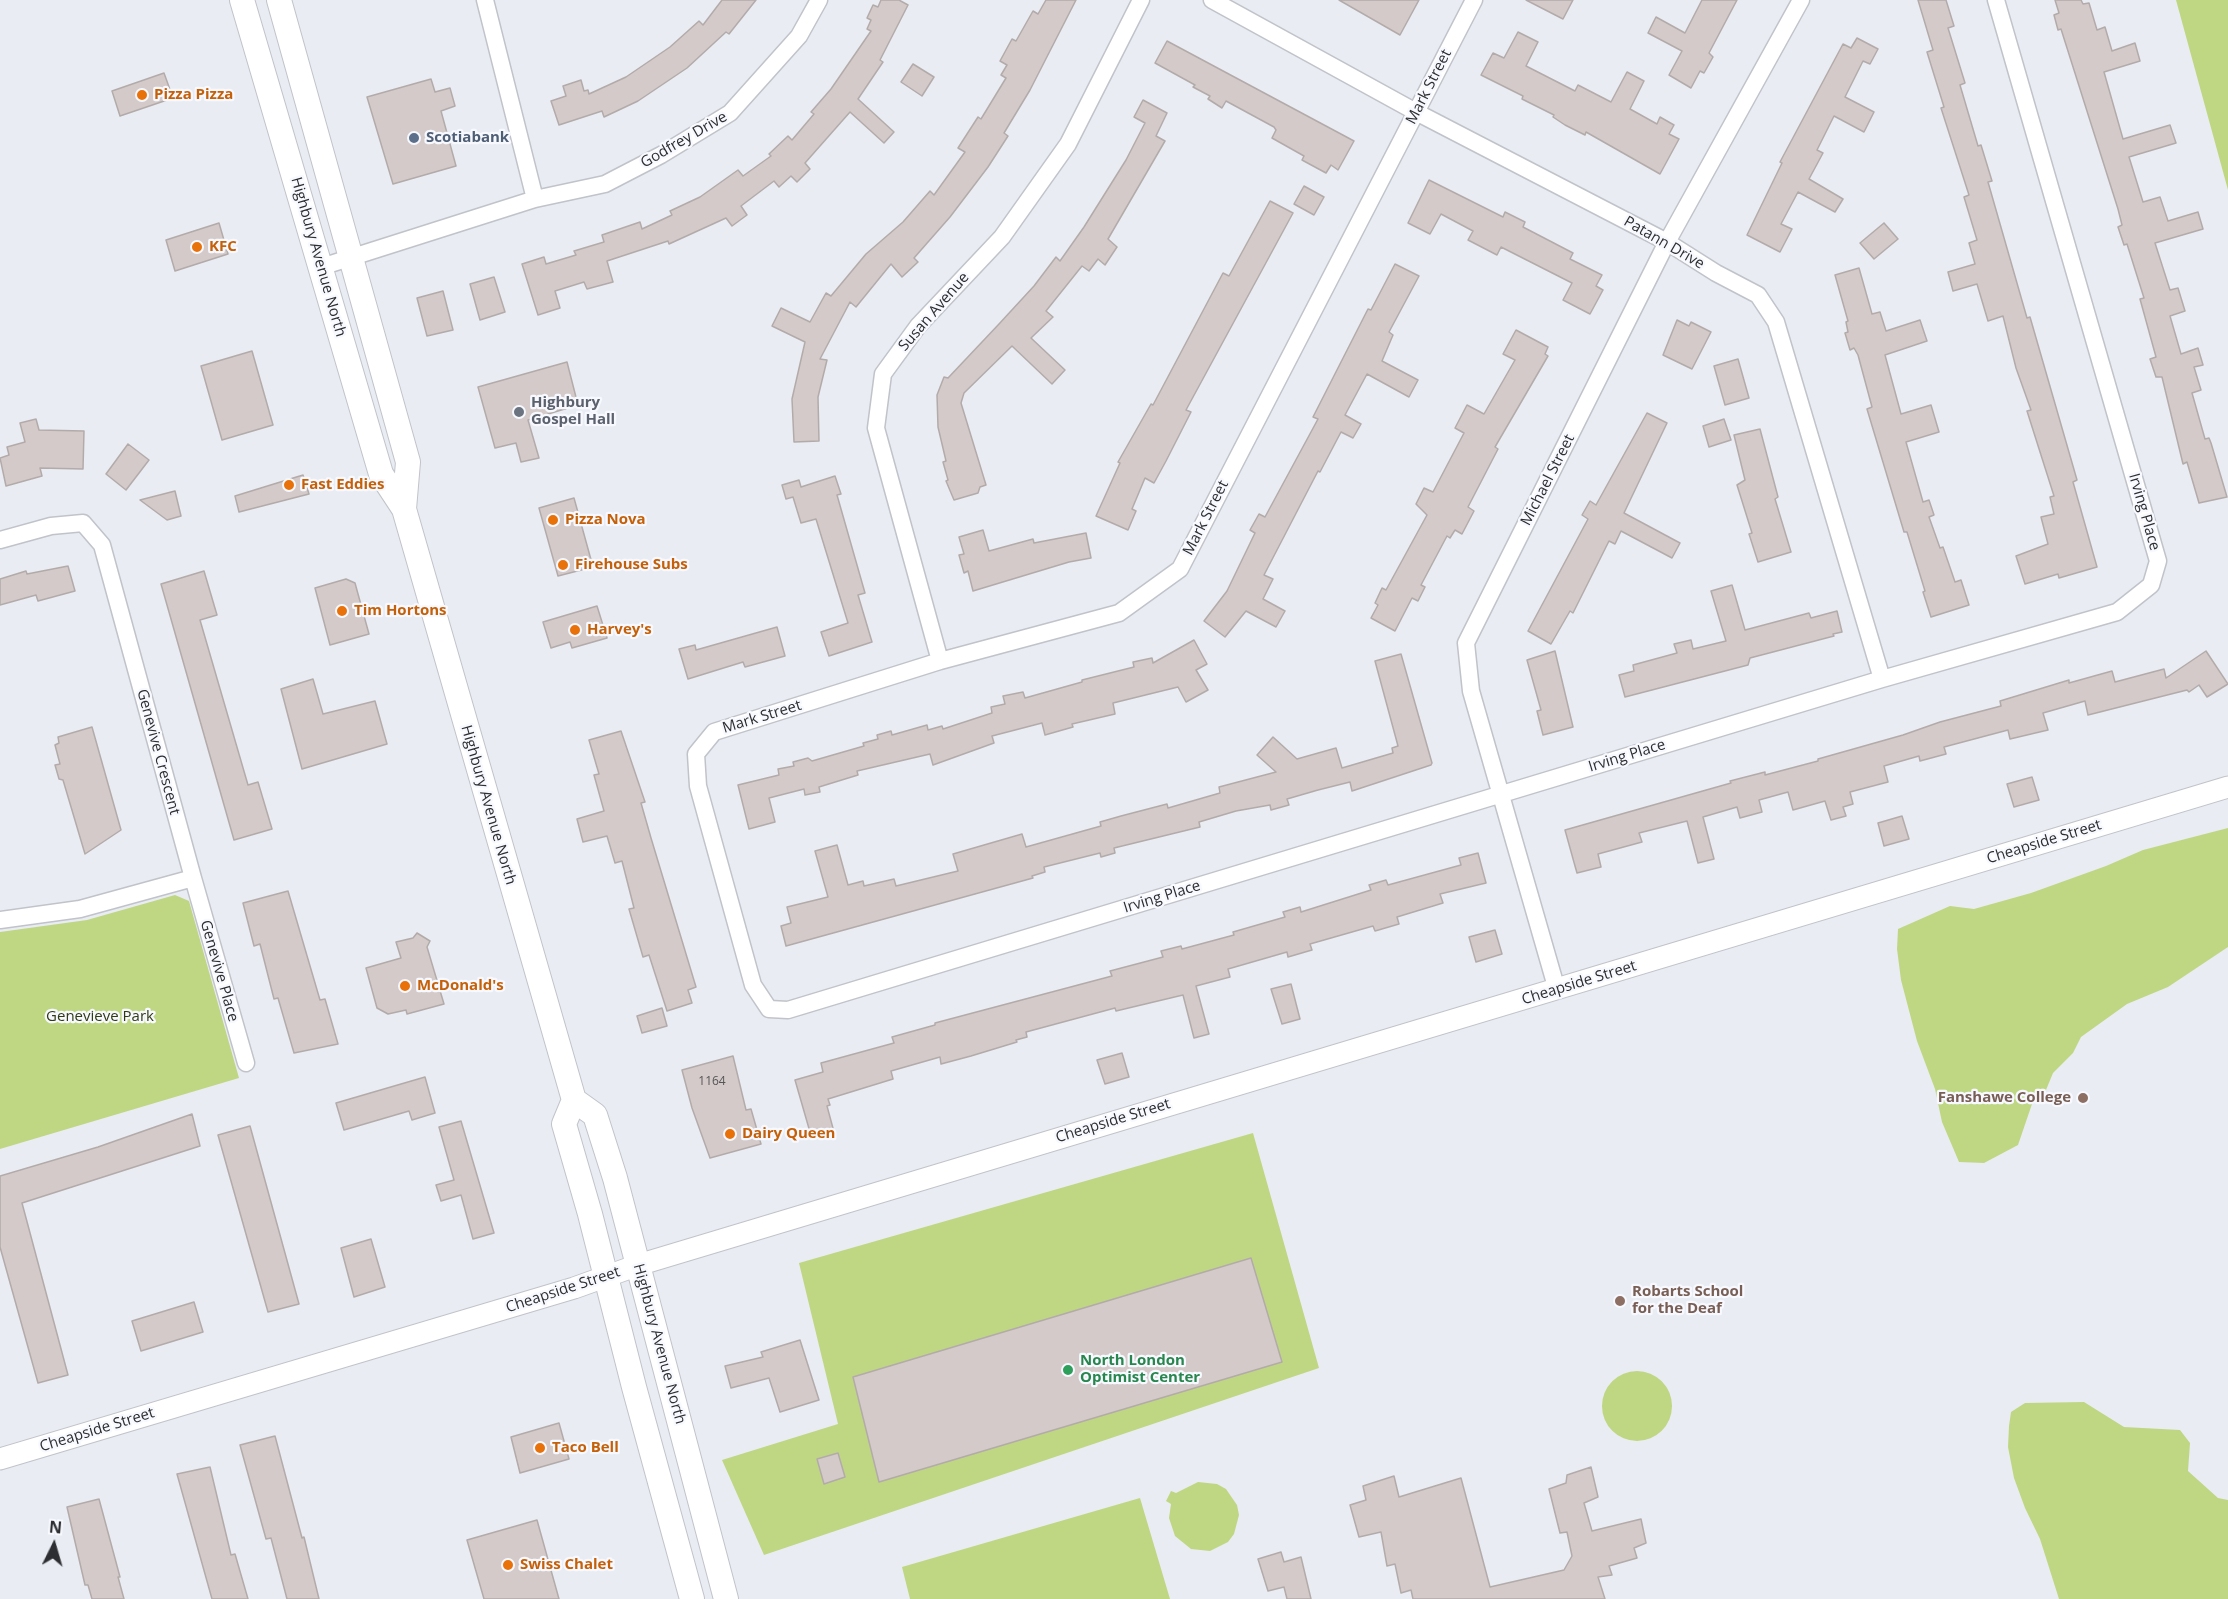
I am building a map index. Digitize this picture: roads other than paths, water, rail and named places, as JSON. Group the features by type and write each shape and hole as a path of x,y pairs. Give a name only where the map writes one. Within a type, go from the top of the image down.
{"main road":[{"name":"Highbury Avenue North","path":"242,0 381,474 404,509 574,1100 595,1115 615,1178 726,1599"},
{"name":"Highbury Avenue North","path":"279,0 408,462 404,509"},
{"path":"574,1100 564,1124 692,1599"}],"street":[{"path":"485,0 535,199"},
{"name":"Godfrey Drive","path":"321,267 535,199 604,184 661,155 730,113 799,36 819,0"},
{"name":"Susan Avenue","path":"940,661 876,428 883,374 918,326 1002,237 1068,144 1141,0"},
{"name":"Patann Drive","path":"1212,0 1416,112 1667,242 1716,273 1758,295 1776,322 1882,679"},
{"name":"Mark Street","path":"696,754 714,732 940,661 1119,613 1179,569 1474,0"},
{"name":"Michael Street","path":"1557,990 1470,691 1466,643 1667,242 1801,0"},
{"name":"Irving Place","path":"696,754 698,786 753,985 769,1009 788,1010 1882,679 2117,612 2151,585 2158,561 1996,0"},
{"name":"Genevive Crescent","path":"0,540 51,526 83,523 102,545 193,878"},
{"name":"Cheapside Street","path":"0,1459 2228,788"},
{"path":"0,920 80,909 193,878"},
{"name":"Genevive Place","path":"193,878 246,1063"}],"place":[{"name":"Pizza Pizza","path":"142,95"},
{"name":"Scotiabank","path":"414,138"},
{"name":"KFC","path":"197,247"},
{"name":"Highbury Gospel Hall","path":"519,412"},
{"name":"Fast Eddies","path":"289,485"},
{"name":"Pizza Nova","path":"553,520"},
{"name":"Firehouse Subs","path":"563,565"},
{"name":"Tim Hortons","path":"342,611"},
{"name":"Harvey's","path":"575,630"},
{"name":"McDonald's","path":"405,986"},
{"name":"Fanshawe College","path":"2083,1098"},
{"name":"Dairy Queen","path":"730,1134"},
{"name":"Robarts School for the Deaf","path":"1620,1301"},
{"name":"North London Optimist Center","path":"1068,1370"},
{"name":"Taco Bell","path":"540,1448"},
{"name":"Swiss Chalet","path":"508,1565"}],"park label":[{"name":"Genevieve Park","path":"100,1017"}]}
